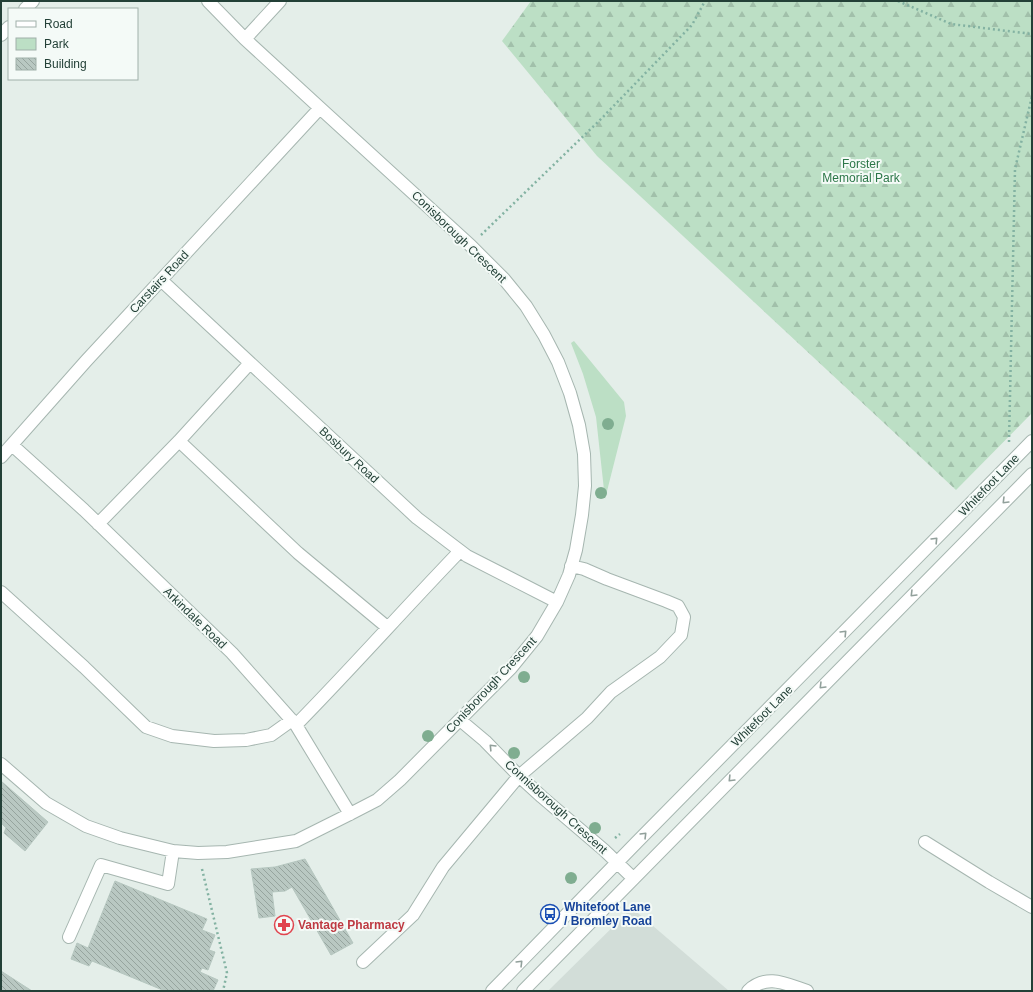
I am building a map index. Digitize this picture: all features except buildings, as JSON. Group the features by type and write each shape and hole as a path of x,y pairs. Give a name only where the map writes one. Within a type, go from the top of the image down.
{"street":[{"name":"Conisborough Crescent","path":"1,764 46,803 86,826 120,838 173,851 198,853 227,852 296,841 377,800 400,780 511,668 537,636 557,602 569,575 576,550 585,486 584,454 579,425 570,393 558,362 544,335 526,306 504,279 471,246 245,39 208,1"},
{"path":"245,39 280,1"},
{"name":"Carstairs Road","path":"1,457 86,361 320,108"},
{"name":"Bosbury Road","path":"161,280 416,518 467,556 557,602"},
{"path":"98,524 179,440 250,363"},
{"path":"179,440 298,553 387,628"},
{"name":"Whitefoot Lane","path":"492,991 1032,441"},
{"name":"Arkindale Road","path":"12,445 98,524 232,653 294,722 350,814"},
{"name":"Whitefoot Lane","path":"523,991 1032,474"},
{"path":"1,592 84,667 146,727 172,736 214,741 246,740 271,735 294,722 330,690 460,550"},
{"path":"363,962 412,915 443,867 519,776 587,718 612,692 660,657 681,635 684,617 678,606 584,569 571,566"},
{"name":"Connisborough Crescent","path":"460,720 485,741 547,802 604,850 633,878"},
{"path":"925,842 1032,907"},
{"path":"69,937 101,865 168,884 173,851"},
{"path":"748,991 759,984 769,981 778,981 807,991"}],"path":[{"path":"471,246 600,120 692,25 705,1"},
{"path":"898,1 951,24 1032,34"},
{"path":"1009,442 1015,169 1032,96"},
{"path":"615,838 620,834"},
{"path":"198,853 227,973 223,991"}],"shaded area":[{"path":"632,908 729,991 548,991"}],"green space":[{"name":"Forster Memorial Park","path":"531,1 1032,1 1032,413 956,490 597,156 502,41"},
{"path":"574,341 624,402 626,416 605,499 596,417 583,374 571,343"}],"place":[{"name":"Whitefoot Lane / Bromley Road","path":"550,914"},
{"name":"Vantage Pharmacy","path":"284,925"}]}
